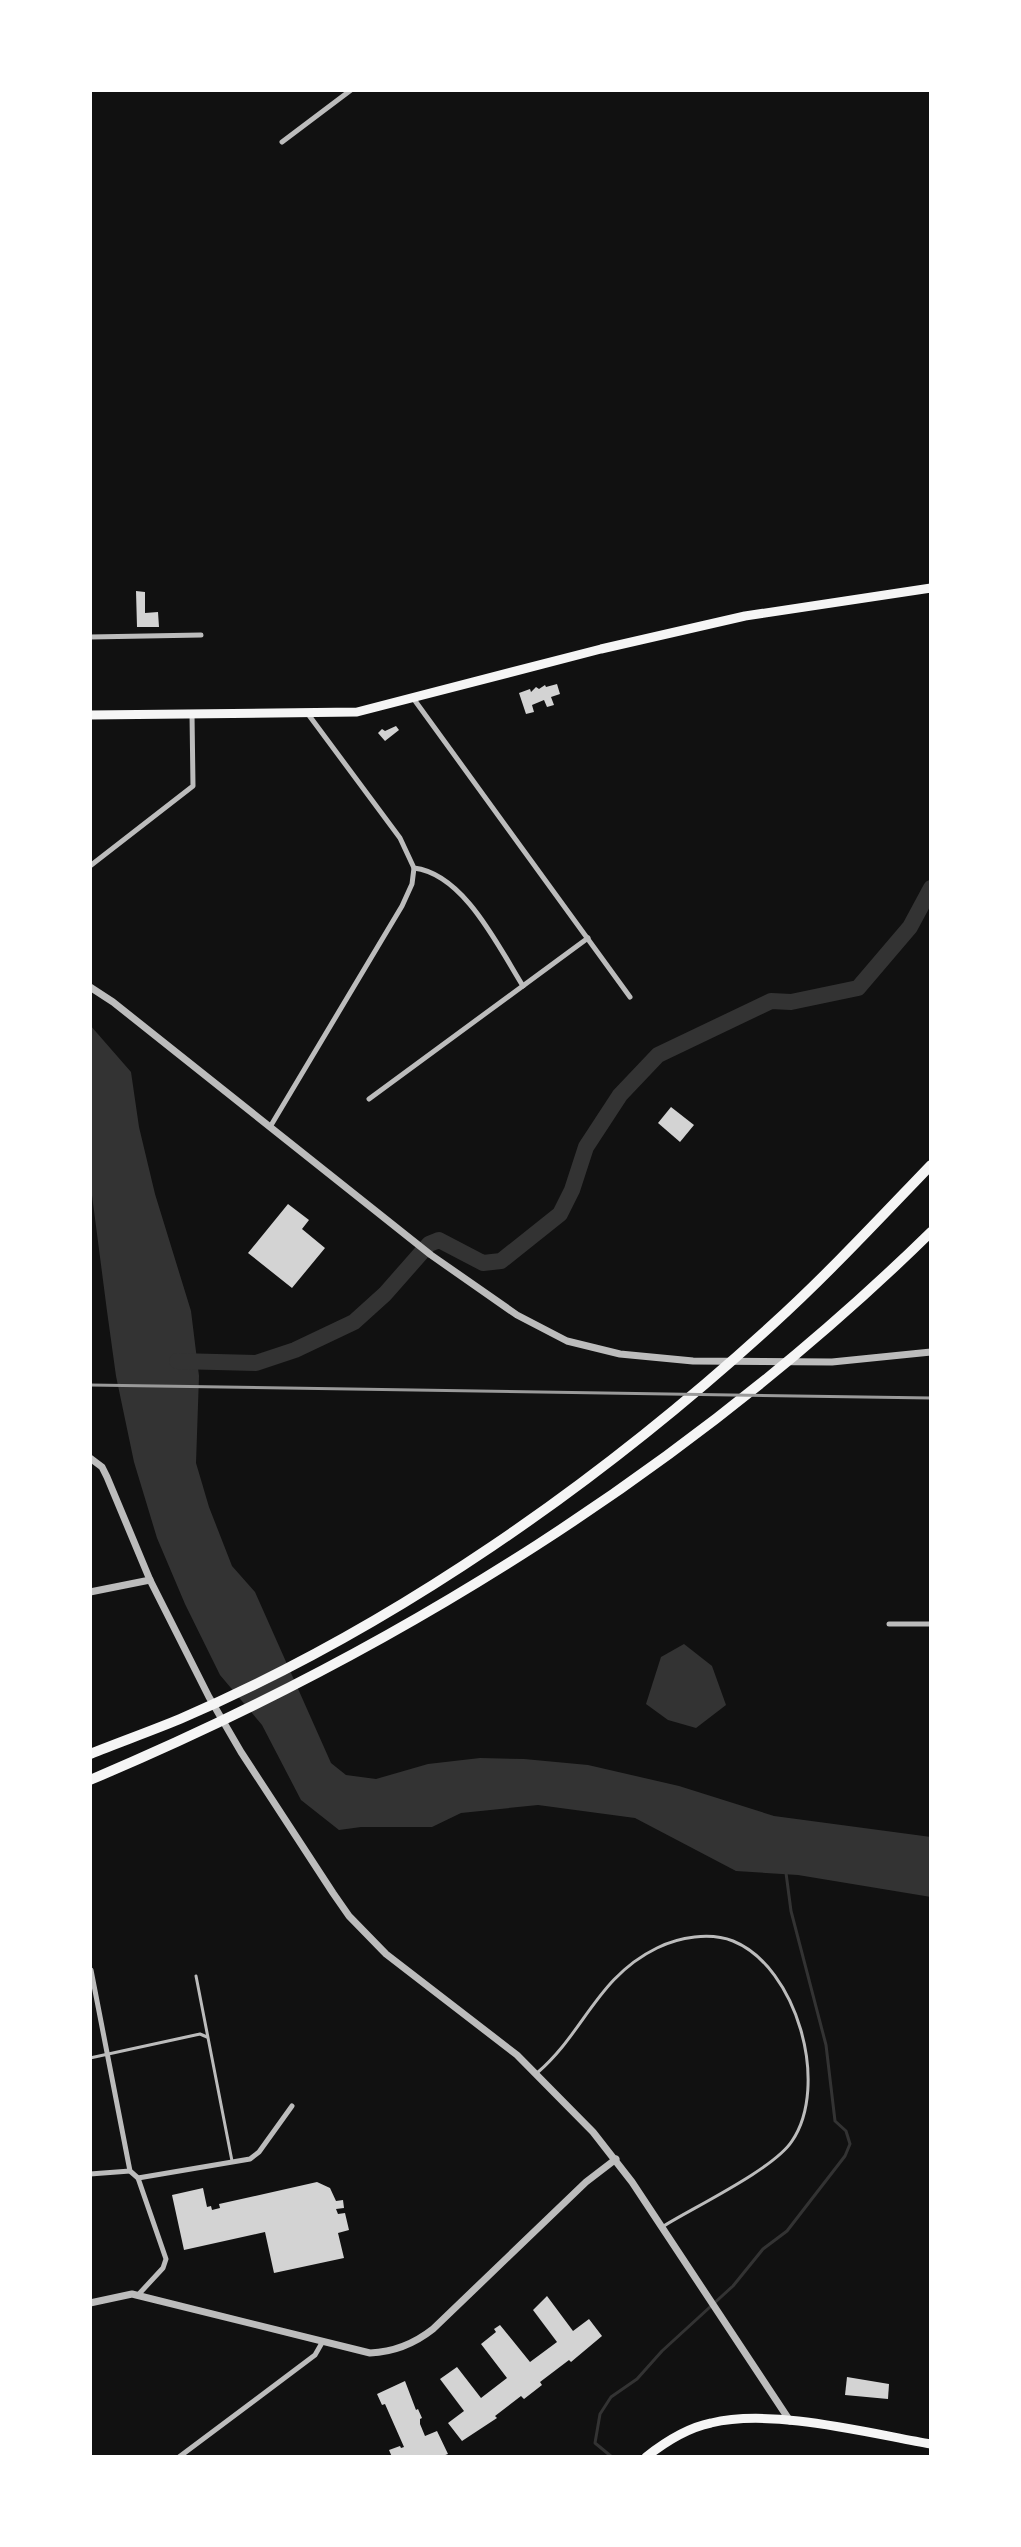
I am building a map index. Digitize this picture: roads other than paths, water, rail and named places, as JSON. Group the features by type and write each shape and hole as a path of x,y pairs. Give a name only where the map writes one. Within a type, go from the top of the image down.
{"highway":[{"path":"90,1754 181,1718 348,1634 530,1519 662,1419 775,1323 931,1165"},
{"path":"91,1780 193,1736 357,1652 557,1532 717,1419 825,1330 931,1232"}],"main road":[{"path":"90,715 357,712 601,649 745,616 931,588"},
{"path":"646,2457 693,2428 751,2419 790,2421 931,2444"}],"street":[{"path":"282,142 351,90"},
{"path":"90,637 201,635"},
{"path":"413,698 630,997"},
{"path":"90,866 193,786 192,714"},
{"path":"270,1127 402,906 412,884 414,868 400,838 307,714"},
{"path":"414,868 439,875 461,893 523,986"},
{"path":"369,1099 588,938"},
{"path":"90,987 113,1002 431,1255 517,1315 567,1341 604,1351 664,1359 816,1362 867,1360 931,1352"},
{"path":"93,1459 107,1477 150,1580 209,1697 241,1752 349,1916 386,1954 537,2073 616,2159 790,2421"},
{"path":"90,1592 150,1580"},
{"path":"889,1624 931,1624"},
{"path":"91,1970 130,2171 138,2178 166,2259 163,2268 138,2295"},
{"path":"138,2178 250,2159 259,2152 292,2106"},
{"path":"90,2303 138,2295 370,2353 387,2353 424,2336 586,2182 616,2159"},
{"path":"90,2174 130,2171"},
{"path":"179,2457 315,2355 323,2341"}],"lane":[{"path":"537,2073 565,2045 607,1985 645,1954 667,1943 702,1937 732,1941 747,1950 774,1976 791,2005 808,2062 810,2085 805,2117 783,2153 662,2227"},
{"path":"196,1976 232,2161"},
{"path":"90,2058 200,2034 209,2038"}],"waterway":[{"path":"177,1361 256,1363 295,1350 354,1322 385,1294 429,1244 439,1240 483,1263 501,1261 560,1214 572,1190 586,1147 620,1095 658,1055 771,1001 791,1002 858,988 910,927 931,888"},
{"path":"612,2457 595,2443 600,2414 611,2397 637,2379 662,2351 733,2286 763,2249 787,2231 845,2156 850,2144 846,2131 835,2121 826,2045 791,1911 786,1873"}],"railway":[{"path":"90,1385 931,1398"}]}
